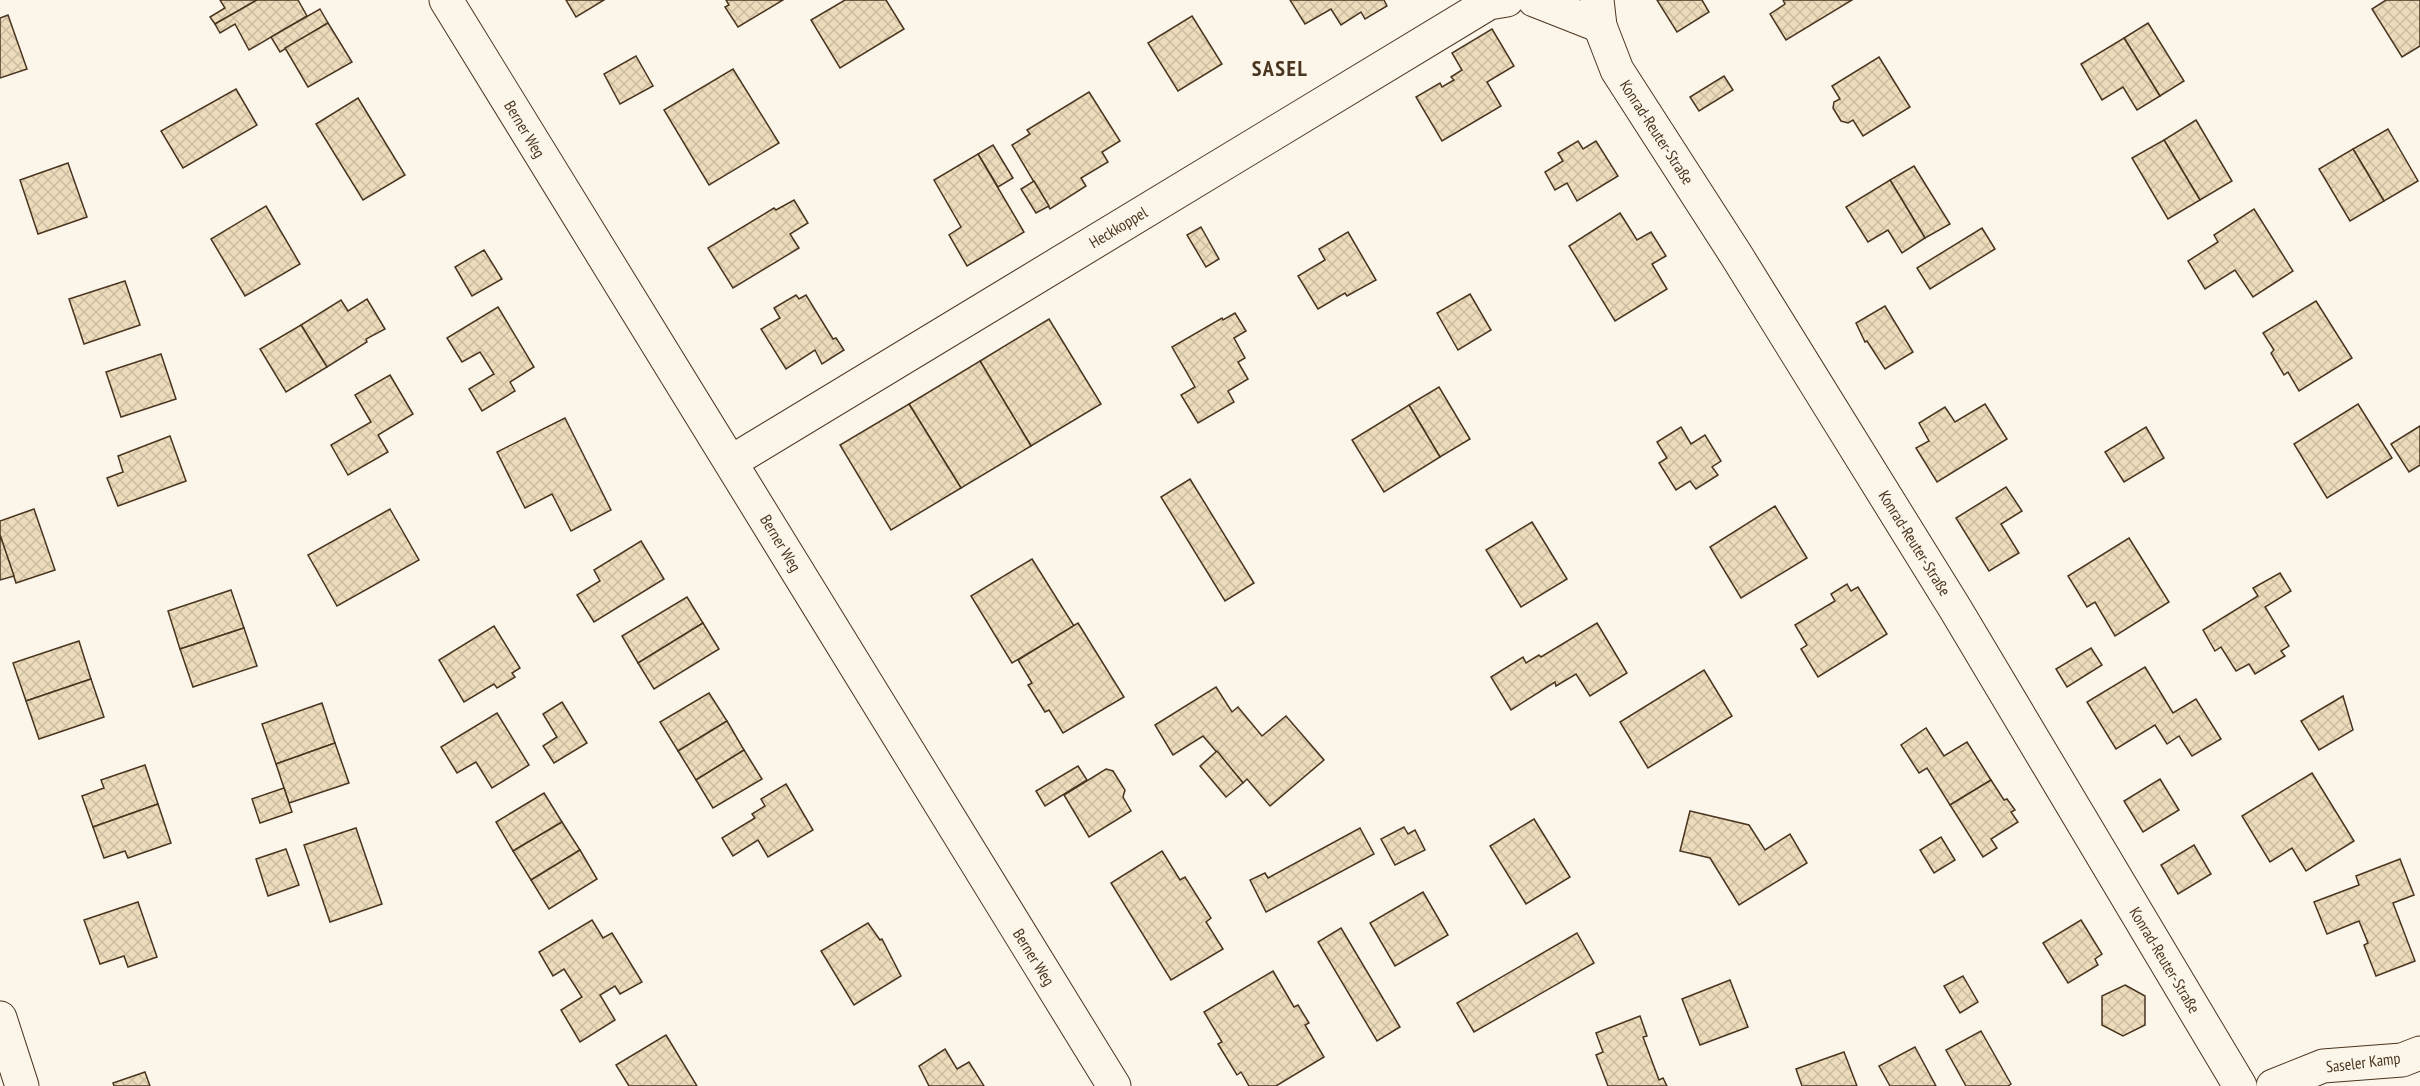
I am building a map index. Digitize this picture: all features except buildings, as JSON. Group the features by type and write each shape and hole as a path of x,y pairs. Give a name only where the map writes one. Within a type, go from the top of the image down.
{"street":[{"name":"Berner Weg","path":"446,0 1114,1086"},
{"name":"Heckkoppel","path":"730,462 1489,3 1507,0"},
{"path":"1534,0 1598,13"},
{"name":"Konrad-Reuter-Straße","path":"1598,13 1617,70 1738,258 1956,610 2240,1086"},
{"path":"0,1018 22,1086"},
{"name":"Saseler Kamp","path":"2273,1086 2323,1066 2402,1060 2420,1053"}],"district":[{"name":"SASEL","path":"1280,68"}]}
